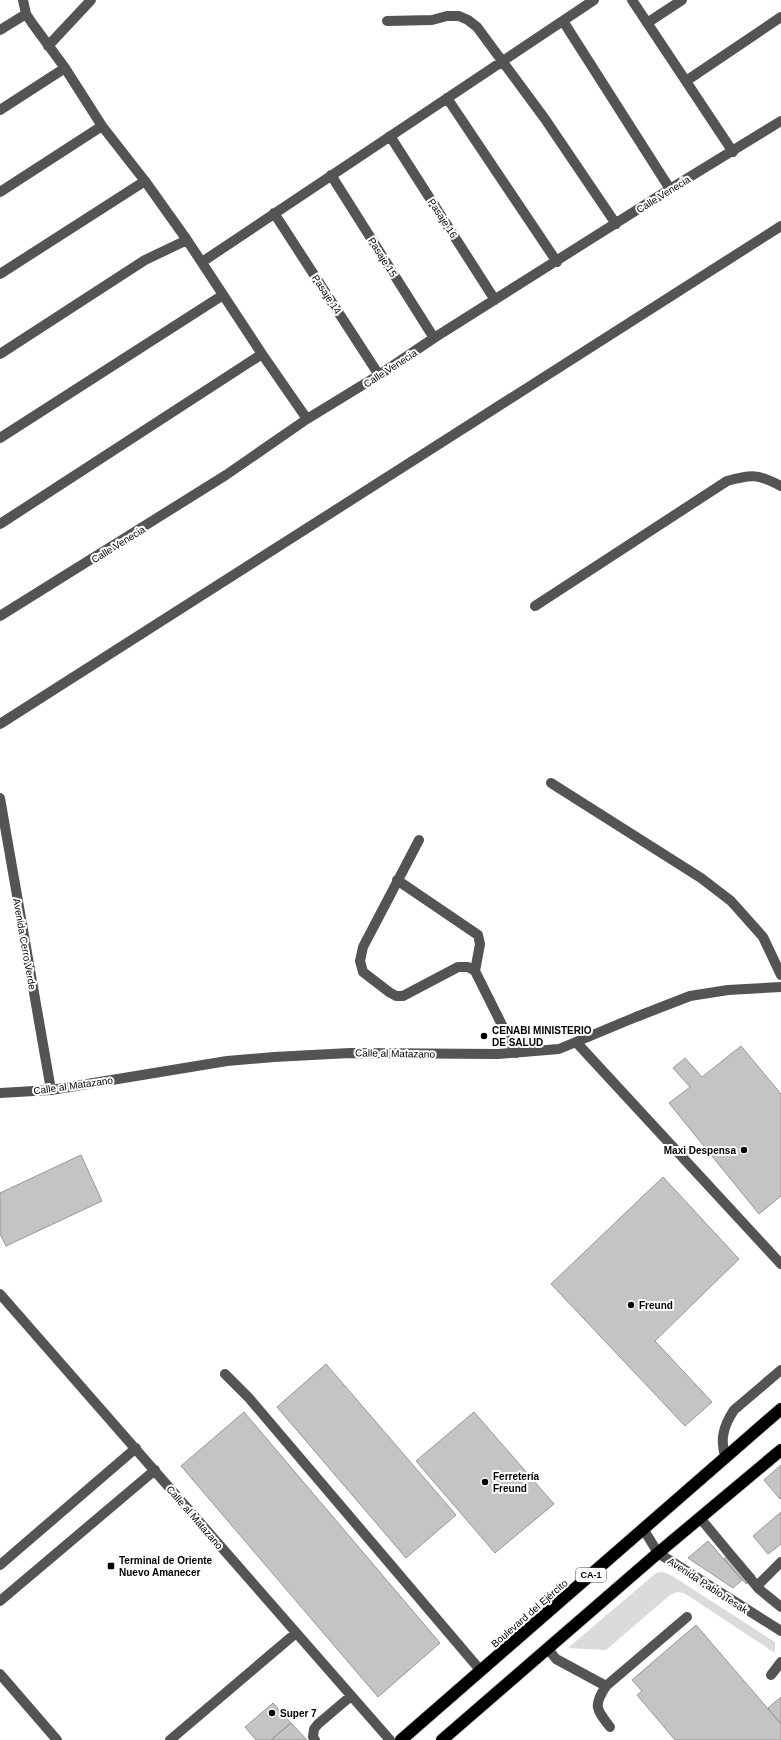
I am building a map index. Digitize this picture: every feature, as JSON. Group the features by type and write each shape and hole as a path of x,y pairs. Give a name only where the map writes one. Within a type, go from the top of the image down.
{"highway":[{"name":"Boulevard del Ejército","path":"401,1740 644,1530 781,1409"},
{"name":"CA-1","path":"442,1740 658,1553 781,1450"}],"street":[{"path":"23,0 26,14 65,68 102,126 145,181 187,240 307,419"},
{"path":"48,46 91,0"},
{"path":"202,262 594,0"},
{"path":"632,0 733,152"},
{"path":"647,23 682,0"},
{"path":"0,30 26,14"},
{"path":"387,20 432,20 447,16 459,16 468,20 477,27 503,61 616,224"},
{"path":"686,81 781,17"},
{"path":"563,21 670,189"},
{"path":"0,110 65,68"},
{"path":"447,98 557,262"},
{"name":"Calle Venecia","path":"0,616 226,475 307,419 379,375 434,338 781,121"},
{"path":"0,192 102,126"},
{"name":"Pasaje 16","path":"390,136 495,300"},
{"name":"Pasaje 15","path":"331,175 434,338"},
{"path":"0,274 145,181"},
{"name":"Pasaje 14","path":"274,213 379,375"},
{"path":"0,724 781,226"},
{"path":"0,354 145,260 187,240"},
{"path":"0,438 223,295"},
{"path":"0,524 262,354"},
{"path":"535,606 727,481 746,475 766,478 781,486"},
{"path":"551,783 701,878 731,901 764,937 781,975"},
{"name":"Avenida Cerro Verde","path":"0,798 51,1090"},
{"path":"419,840 363,946 360,961 363,972 396,996 403,996 458,967 468,966 475,971 516,1053"},
{"path":"397,880 478,935 480,944 475,971"},
{"name":"Calle al Matazano","path":"0,1093 51,1090 227,1062 274,1057 350,1053 516,1053 559,1049 690,996 728,990 781,987"},
{"path":"576,1042 781,1264"},
{"name":"Calle al Matazano","path":"0,1294 390,1740"},
{"path":"726,1458 722,1443 724,1429 734,1410 781,1370"},
{"path":"225,1374 249,1398 481,1670"},
{"path":"0,1564 136,1448"},
{"path":"0,1602 155,1470"},
{"path":"700,1518 757,1586 781,1607"},
{"name":"Avenida Pablo Tesak","path":"644,1530 658,1553 781,1631"},
{"path":"757,1586 781,1562"},
{"path":"610,1727 598,1712 597,1704 606,1686 687,1617"},
{"path":"170,1740 296,1633"},
{"path":"548,1649 556,1660 606,1686"},
{"path":"771,1675 781,1662"},
{"path":"0,1674 58,1740"},
{"path":"315,1740 313,1737 314,1729 318,1724 351,1696"}],"shaded area":[{"path":"661,1572 674,1577 775,1642 775,1653 684,1593 677,1592 670,1595 606,1650 568,1648 656,1573"}],"building":[{"name":"Maxi Despensa","path":"741,1046 781,1094 781,1196 759,1214 669,1103 690,1087 673,1068 685,1058 702,1077"},
{"path":"81,1155 102,1201 6,1246 0,1234 0,1193"},
{"name":"Freund","path":"663,1177 739,1259 655,1341 712,1402 685,1426 551,1284"},
{"path":"326,1364 456,1515 406,1558 277,1407"},
{"path":"244,1412 440,1643 378,1697 181,1466"},
{"name":"Ferretería Freund","path":"474,1412 554,1504 495,1553 416,1461"},
{"path":"781,1465 781,1498 780,1499 764,1480"},
{"path":"781,1512 781,1544 768,1554 753,1536"},
{"path":"708,1541 742,1580 733,1588 688,1558"},
{"path":"733,1551 755,1576 746,1584 724,1559"},
{"path":"696,1625 781,1724 781,1740 675,1740 637,1695 642,1691 632,1680"},
{"path":"781,1697 781,1724 768,1708"},
{"name":"Super 7","path":"273,1703 291,1723 271,1740 256,1740 245,1727"},
{"path":"291,1723 307,1740 271,1740"}],"place":[{"name":"CENABI MINISTERIO DE SALUD","path":"484,1036"},
{"name":"Maxi Despensa","path":"744,1150"},
{"name":"Freund","path":"631,1305"},
{"name":"Ferretería Freund","path":"485,1482"},
{"name":"Terminal de Oriente Nuevo Amanecer","path":"111,1566"},
{"name":"Super 7","path":"272,1713"}]}
